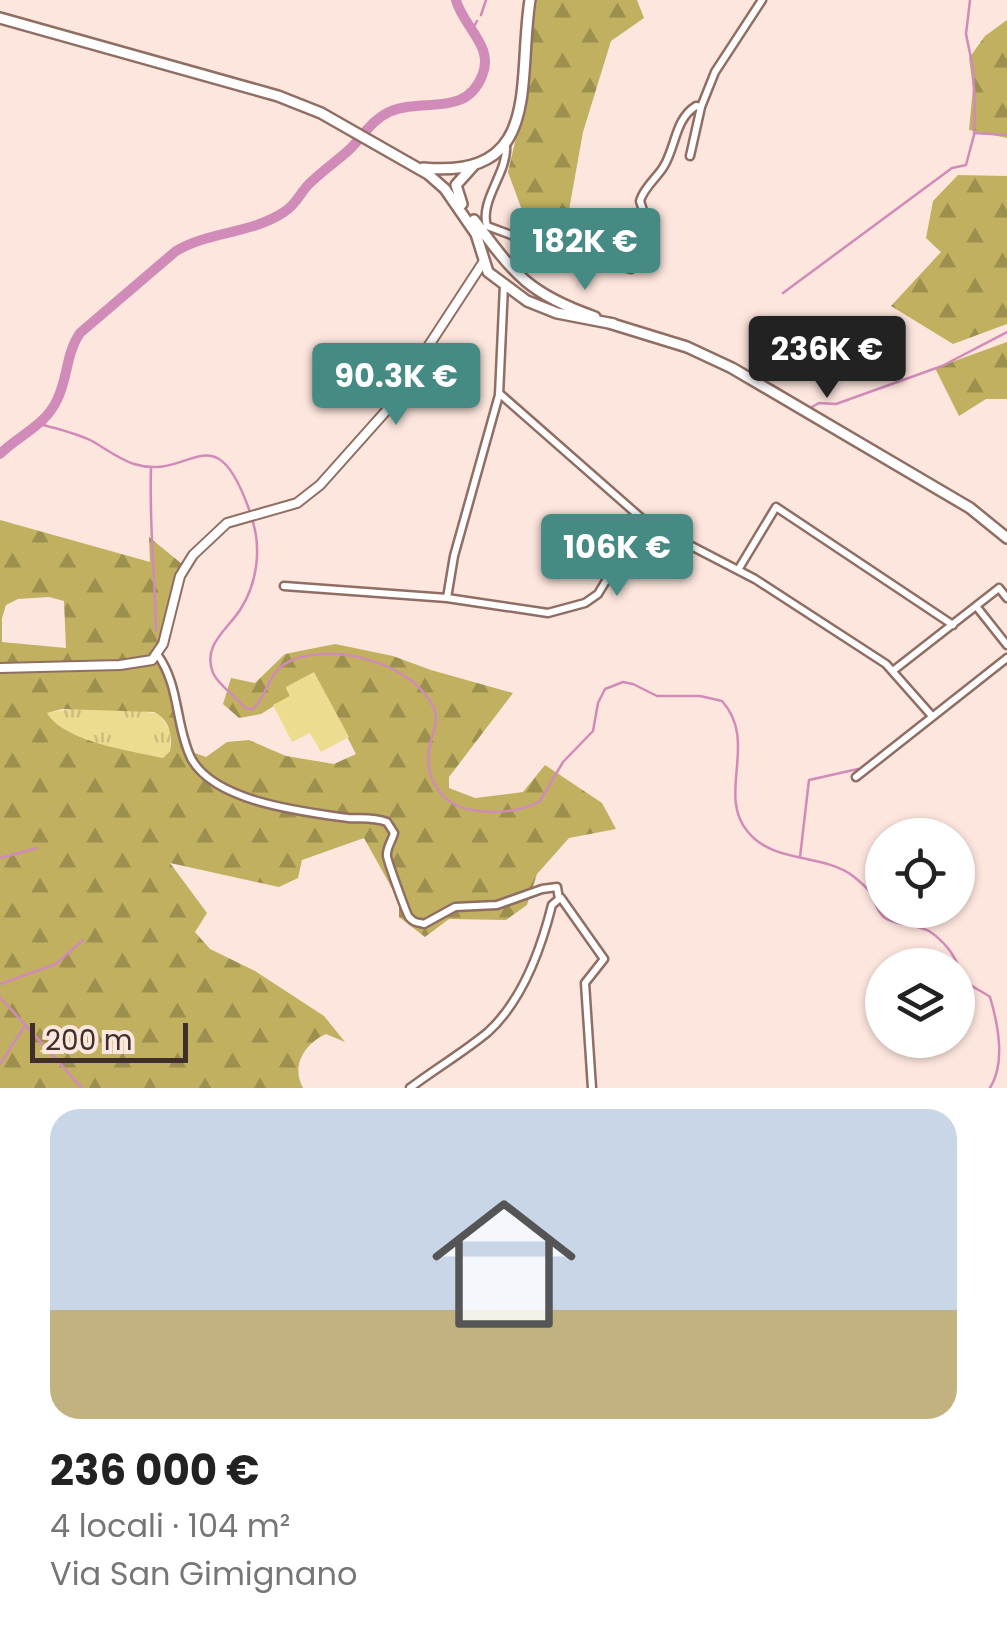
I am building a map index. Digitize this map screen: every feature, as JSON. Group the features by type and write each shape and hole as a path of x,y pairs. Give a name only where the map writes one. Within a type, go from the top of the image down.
{"main road":[{"path":"0,18 269,93 321,113 416,166 441,186 458,183 474,165 506,146 518,114 530,0"},
{"path":"416,166 474,165"},
{"path":"440,168 436,175 441,186 478,237 492,276 544,310 614,324"},
{"path":"454,168 460,200 503,260 542,295 691,349 732,368 970,508 1007,538"},
{"path":"484,262 490,255 503,260"},
{"path":"503,260 504,285"}],"street":[{"path":"690,156 701,108 715,72 762,0"},
{"path":"506,146 485,224 560,252 631,269 641,261 649,234 649,222 640,200 642,192 662,170 682,118 696,106 701,108"},
{"path":"0,668 149,662 157,654 184,568 210,536 237,519 306,498 386,411 484,262"},
{"path":"473,277 492,276"},
{"path":"447,598 454,552 499,394 504,285"},
{"path":"499,394 643,520 738,570 894,670 932,716"},
{"path":"738,570 776,507 953,625"},
{"path":"284,586 447,598 545,614 580,605 596,596 643,520"},
{"path":"894,670 999,588 1007,598"},
{"path":"976,606 1007,645"},
{"path":"157,654 176,698 188,748 201,772 220,786 284,807 386,822 394,833 386,852 388,860 404,909 412,920 424,924 455,907 497,904 553,886 558,888 604,959 585,983 592,1088"},
{"path":"856,778 1007,658"},
{"path":"918,698 948,704"},
{"path":"918,698 922,710 918,728"},
{"path":"410,1088 486,1034 509,1008 530,969 552,905 560,896"}],"green space":[{"path":"537,0 637,0 644,18 611,41 583,132 567,221 534,227 523,213 508,172 521,116"},
{"path":"1007,20 1007,138 969,130 973,88 969,58 985,36"},
{"path":"958,175 1007,176 1007,324 953,344 891,306 941,252 926,238 933,201"},
{"path":"1007,342 1007,399 986,399 959,416 935,368"},
{"path":"0,520 150,562 149,537 182,564 155,652 192,752 206,757 227,742 249,740 286,756 334,764 356,754 314,673 286,688 290,696 261,714 239,718 223,704 231,678 255,683 285,654 335,644 393,656 513,693 449,777 449,788 475,798 523,792 545,765 602,803 616,829 569,838 537,874 527,905 506,920 449,919 425,937 399,917 399,901 364,838 302,860 298,878 279,887 170,863 207,913 195,932 210,949 255,971 324,1016 345,1042 326,1034 311,1044 299,1064 303,1088 0,1088","holes":["49,597 64,601 66,648 2,642 6,605 18,599","62,709 154,712 169,728 170,751 163,758 83,738 56,723 47,713"]},
{"path":"314,672 349,737 321,752 310,733 292,742 273,705 290,696 286,687"},
{"path":"129,709 159,714 170,731 170,751 163,758 83,739 55,723 46,713"}],"waterway":[{"path":"0,454 52,409 80,333 176,251 258,225 284,212 314,179 389,112 454,102 475,89 485,65 484,55 456,0"},
{"path":"481,15 486,0"},
{"path":"783,293 952,168 966,165 974,135 975,109 966,34 970,0"},
{"path":"471,32 477,21"},
{"path":"974,133 1007,135"},
{"path":"812,407 819,403 836,404 942,366 1007,332"},
{"path":"40,424 86,438 134,464 154,467 213,456 225,464 237,481 250,512"},
{"path":"151,469 156,631"},
{"path":"252,519 257,554 250,589 240,610 213,646 210,663 216,678 245,708 253,709 278,669 300,657 343,655 387,666 422,690 433,706 436,723 429,761 438,790 462,808 499,812 540,801 563,762 593,731 605,689 623,682 657,696 700,696 722,701 737,734 736,802 748,832 771,849 841,869 868,890 885,918 929,931 944,944 964,980 990,997 999,1055 990,1088"},
{"path":"800,857 809,780 858,769"},
{"path":"0,858 37,848"},
{"path":"0,984 56,964 83,940"},
{"path":"0,997 82,1088"},
{"path":"0,1064 24,1027"}]}
